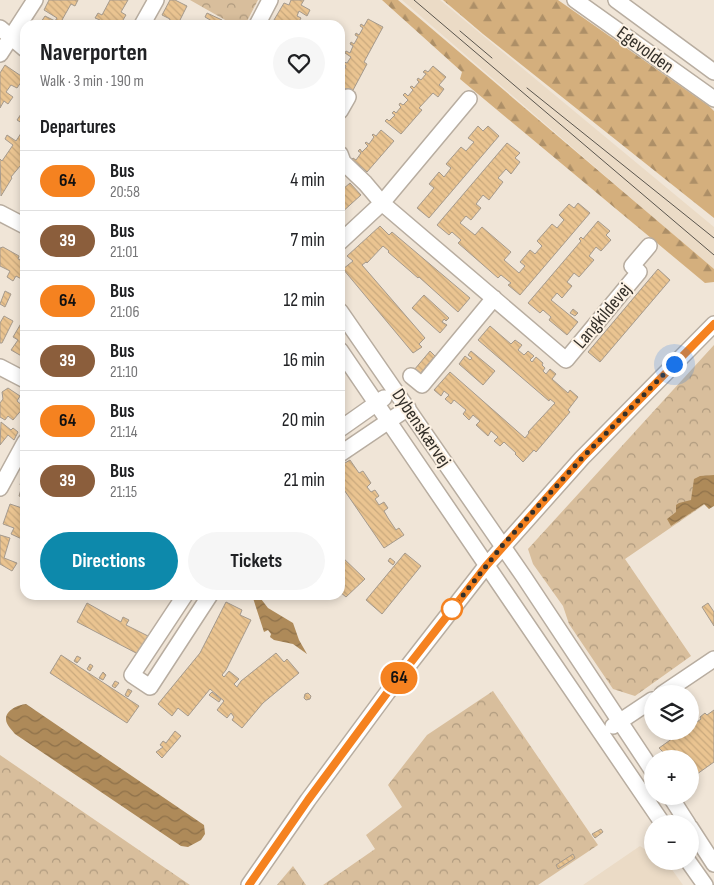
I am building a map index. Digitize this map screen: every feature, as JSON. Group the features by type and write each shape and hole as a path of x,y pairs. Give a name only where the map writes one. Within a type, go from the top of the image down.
{"street":[{"path":"0,54 5,33 35,0"},
{"path":"145,20 156,0"},
{"path":"260,20 270,0"},
{"name":"Egevolden","path":"575,0 714,99"},
{"name":"Egevolden","path":"616,0 714,72"},
{"path":"5,33 20,45"},
{"path":"345,102 348,97"},
{"path":"345,237 382,203 469,99"},
{"name":"Langkildevej","path":"345,164 382,203 566,360 639,272 632,266 650,246"},
{"path":"0,213 20,218"},
{"path":"412,376 422,385 494,298"},
{"name":"Dybenskærvej","path":"345,317 644,758"},
{"path":"249,885 308,800 387,693 502,546 582,458 714,324"},
{"name":"Dybenskærvej","path":"345,357 657,815"},
{"path":"0,367 20,377"},
{"path":"345,425 396,390"},
{"path":"345,450 408,408"},
{"path":"0,488 20,451"},
{"path":"182,600 132,674 150,686 207,600"},
{"path":"675,685 714,659"},
{"path":"602,734 644,705"},
{"path":"699,841 714,864"},
{"path":"694,870 705,885"}],"shaded area":[{"path":"402,0 440,0 714,227 714,270"},
{"path":"640,846 644,849 644,870 672,870 683,885 583,885"}],"green space":[{"path":"190,0 258,0 248,20 225,20"},
{"path":"382,0 398,0 714,269 714,282 705,283 460,79 462,72"},
{"path":"443,0 558,0 709,106 714,111 714,218 483,34"},
{"path":"714,345 714,498 625,559 691,656 650,685 644,685 644,690 635,696 613,689 569,624 563,606 533,564 528,549"},
{"path":"493,691 598,845 538,885 323,885 375,849 366,835 402,807 388,785 427,735"},
{"path":"0,755 190,885 0,885"},
{"path":"293,866 306,885 277,885"}],"water":[{"path":"714,475 714,506 709,509 704,504 671,526 667,519 676,512 676,505 691,500 694,479 700,476"},
{"path":"254,600 262,600 268,608 293,623 299,640 307,654 293,644 274,640 270,637 271,634 268,630 264,632"},
{"path":"26,704 204,825 205,834 201,840 188,847 181,846 15,734 7,723 8,713 13,708"}],"building":[{"path":"49,0 78,0 75,6 71,4 62,20 56,20 57,18 44,10"},
{"path":"110,0 128,0 121,12 126,15 123,20 100,20 95,18 98,13 102,15"},
{"path":"170,0 175,0 187,6 180,20 170,20 162,15"},
{"path":"291,0 304,0 301,5 310,10 307,16 299,11 297,16 301,18 300,20 274,20 284,3 289,5"},
{"path":"207,13 222,20 210,20 205,17"},
{"path":"45,16 53,20 42,20"},
{"path":"368,19 383,27 364,62 367,64 352,92 345,88 345,62 347,63 351,57 345,53 346,51 350,53 353,46 350,44 351,42 354,44 358,37 355,35 356,33 359,35 363,28 360,26 361,24 364,26"},
{"path":"5,65 20,75 20,84 17,88 11,85 6,92 13,97 8,104 4,101 0,108 0,73"},
{"path":"433,66 446,77 439,85 444,89 438,97 433,93 419,108 422,110 401,134 385,121 387,119 389,121 395,115 392,113 394,111 396,113 401,107 400,103 403,105 408,100 403,95 405,93 408,96 413,90 410,87 414,88 419,82 418,78 421,80 426,74 423,72 425,70 428,72"},
{"path":"478,126 483,131 488,126 499,136 429,218 417,208 434,188 429,184 439,172 444,177 451,168 446,164 461,147 466,151 474,142 468,138"},
{"path":"381,130 394,141 367,172 352,159 356,160 361,153 358,151 360,149 362,152 368,146 365,143 369,144 374,137 372,135 376,136"},
{"path":"7,135 16,141 20,135 20,166 11,177 1,196 0,159 2,161 13,145 5,139"},
{"path":"507,143 520,153 515,158 520,162 511,174 506,169 498,178 503,182 489,200 483,195 476,204 481,208 471,220 466,216 460,223 475,235 482,227 511,252 504,260 519,273 525,266 520,262 530,250 535,254 542,246 537,241 552,224 557,228 564,220 559,215 569,204 574,208 578,203 590,213 520,295 508,285 511,283 501,275 498,278 458,243 461,240 452,232 449,235 437,225"},
{"path":"350,183 361,195 345,209 345,187"},
{"path":"598,221 610,231 606,235 611,240 601,251 596,247 589,256 594,260 579,277 574,273 567,282 572,286 562,298 557,293 551,300 578,322 567,335 549,320 551,317 543,310 540,313 528,303 581,241 579,239 581,237 583,239"},
{"path":"380,226 389,235 392,232 470,298 458,312 383,246 367,263 362,265 425,338 419,344 422,347 413,353 345,271 345,267 353,261 347,256"},
{"path":"3,247 19,256 20,278 16,276 13,281 7,277 10,271 0,266 0,248"},
{"path":"658,269 670,280 600,362 588,352"},
{"path":"5,291 11,294 5,307 0,304"},
{"path":"424,295 449,318 446,321 444,319 442,322 447,325 440,333 412,308"},
{"path":"573,309 578,313 575,316 570,313"},
{"path":"4,316 13,321 2,343 0,343 0,323"},
{"path":"20,325 20,355 11,350 18,340 13,337"},
{"path":"490,326 511,344 515,340 522,345 518,350 524,355 528,351 534,356 530,360 532,362 536,357 543,363 542,365 545,368 543,371 546,374 550,369 556,374 552,379 568,393 570,390 578,397 568,410 570,412 536,452 534,450 523,462 504,442 500,446 494,441 498,437 491,431 488,436 476,425 480,421 473,415 469,420 463,414 466,410 454,400 451,404 445,399 449,395 444,391 441,396 434,390 450,372 525,438 528,432 555,403 550,399 549,401 478,340"},
{"path":"430,351 435,356 419,375 414,370"},
{"path":"471,351 495,371 483,385 459,364 465,356 470,360 472,358 468,355"},
{"path":"8,388 20,396 17,401 20,404 20,412 13,420 8,416 5,420 0,417 0,403 3,399 2,392"},
{"path":"1,422 11,430 13,428 18,432 14,440 8,435 0,445"},
{"path":"350,460 359,473 363,471 371,483 367,487 371,492 375,490 379,496 375,499 379,505 384,502 388,508 384,511 388,518 396,530 399,528 404,535 384,548 345,491 345,463"},
{"path":"10,504 20,507 20,538 11,534 14,528 3,524"},
{"path":"0,535 10,538 4,558 17,563 12,571 0,564"},
{"path":"405,553 421,566 382,614 366,600"},
{"path":"390,558 395,562 393,565 388,561"},
{"path":"345,560 365,579 345,596"},
{"path":"226,602 242,610 240,615 251,620 222,675 224,677 229,671 239,679 234,684 237,687 241,681 276,653 284,662 287,659 299,673 263,703 242,728 232,720 234,717 231,713 227,718 217,710 224,701 210,689 188,716 178,708 172,716 158,704 200,653"},
{"path":"87,603 121,622 123,617 129,620 126,625 148,636 138,654 77,622"},
{"path":"708,603 714,612 714,626 702,607"},
{"path":"61,655 139,706 127,723 50,673"},
{"path":"77,656 81,658 77,663 74,661"},
{"path":"90,664 93,666 90,671 87,669"},
{"path":"103,672 106,675 103,680 99,678"},
{"path":"115,681 119,683 115,688 112,686"},
{"path":"128,689 132,691 128,697 125,695"},
{"path":"212,692 221,699 219,702 209,695"},
{"path":"308,693 311,696 310,699 306,700 304,698 305,694"},
{"path":"714,710 714,762 699,773 699,750 661,750 659,748 670,740 699,740 700,717 705,713 707,715"},
{"path":"175,731 181,736 162,758 156,752 163,747 160,745 163,741 166,743"},
{"path":"601,829 603,832 595,838 592,834"},
{"path":"573,854 575,858 558,869 556,865"}],"tram line":[{"path":"414,0 714,255"},
{"path":"460,31 492,58"},
{"path":"527,88 714,238"}],"bus line":[{"name":"64","path":"249,885 308,800 387,693 502,546 582,458 714,324"}],"route":[{"path":"452,609 502,546 582,458 674,364"}]}
